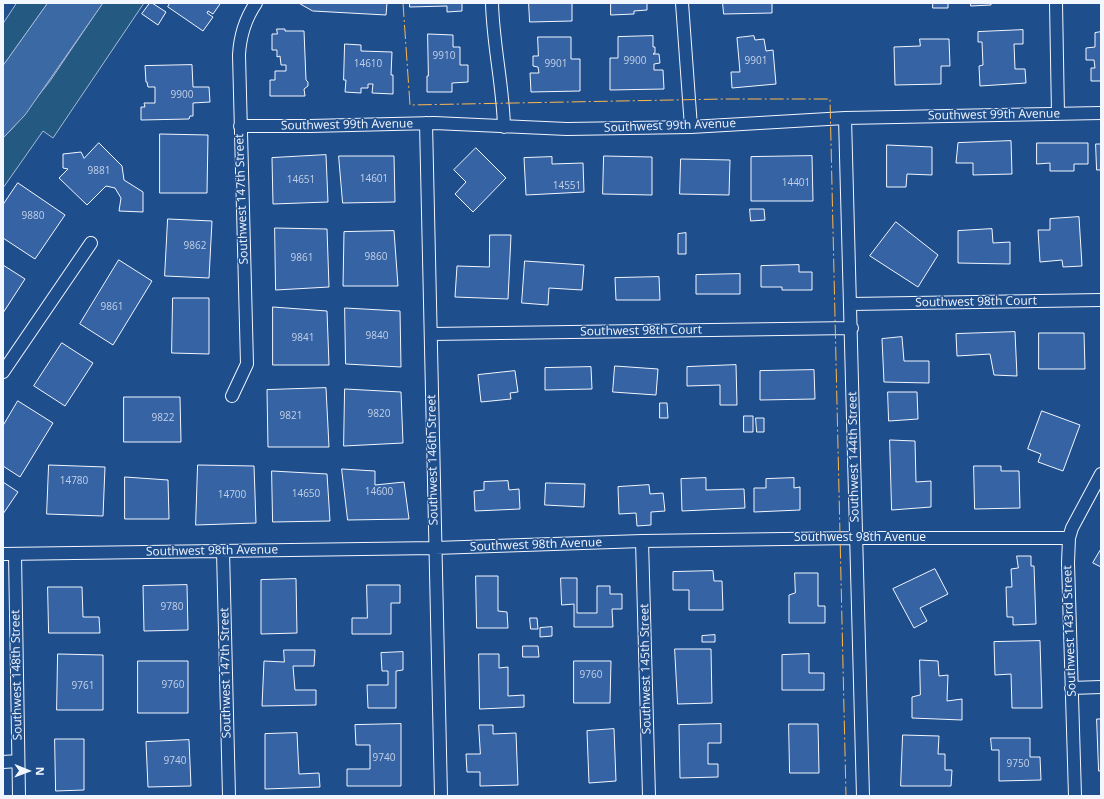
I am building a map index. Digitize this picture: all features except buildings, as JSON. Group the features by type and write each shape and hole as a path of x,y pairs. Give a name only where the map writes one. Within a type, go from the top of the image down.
{"street":[{"name":"Southwest 147th Street","path":"232,396 247,364 239,45 243,28 250,11 256,3"},
{"path":"492,3 495,51 503,102 504,127"},
{"path":"682,3 691,127"},
{"path":"1056,3 1058,114"},
{"name":"Southwest 99th Avenue","path":"240,126 426,123 567,129 691,127 845,118 1101,113"},
{"name":"Southwest 144th Street","path":"845,118 852,328 855,538 863,796"},
{"name":"Southwest 146th Street","path":"426,123 441,796"},
{"path":"3,372 91,243"},
{"name":"Southwest 98th Court","path":"851,304 1101,300"},
{"name":"Southwest 98th Court","path":"431,334 852,328"},
{"name":"Southwest 143rd Street","path":"1075,796 1068,563 1069,538 1076,519 1101,474"},
{"name":"Southwest 98th Avenue","path":"9,554 435,548 642,541 855,538 1069,538"},
{"name":"Southwest 145th Street","path":"642,541 649,796"},
{"name":"Southwest 147th Street","path":"222,551 229,796"},
{"name":"Southwest 148th Street","path":"9,554 19,796"},
{"path":"1071,688 1101,687"},
{"path":"3,762 18,761"}],"shaded area":[{"path":"17,3 48,3 3,66 3,24"},
{"path":"48,3 103,3 25,115 3,138 3,66"},
{"path":"103,3 144,3 53,138 43,131 3,188 3,138 12,129 50,81"}],"power":[{"path":"403,3 410,105 724,99 830,99 846,796"}]}
